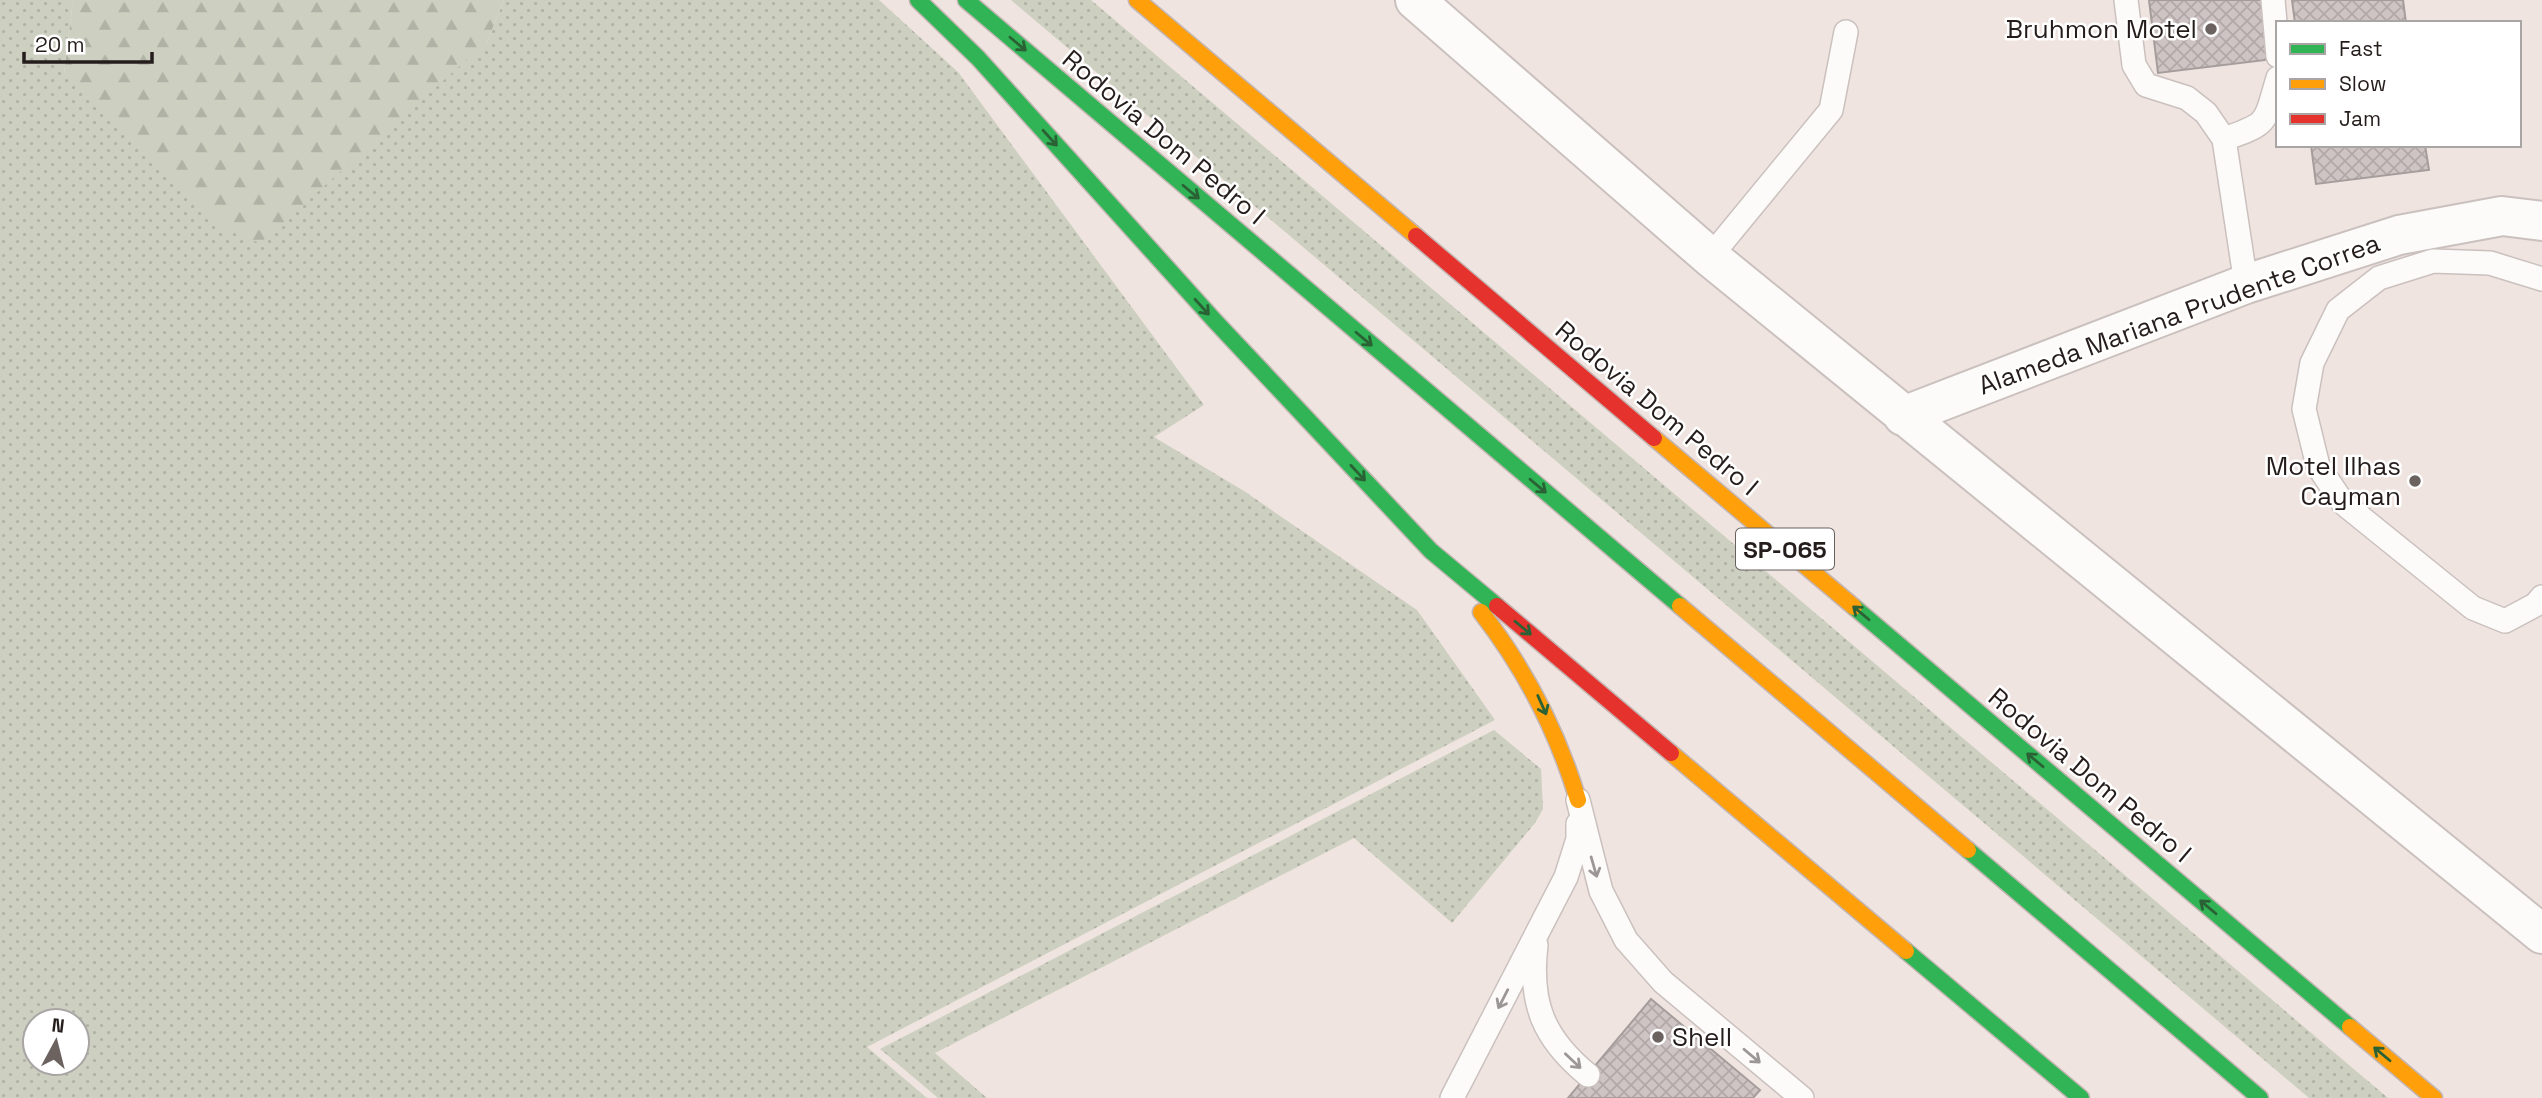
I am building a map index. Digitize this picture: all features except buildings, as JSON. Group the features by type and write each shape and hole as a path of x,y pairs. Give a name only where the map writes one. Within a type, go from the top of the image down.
{"highway":[{"path":"918,0 978,58 1213,320 1431,551 1498,633 1536,693 1569,767 1578,800"},
{"name":"Rodovia Dom Pedro I","path":"966,0 2260,1098"},
{"name":"Rodovia Dom Pedro I","path":"1137,0 2434,1098"},
{"path":"1431,551 2081,1098"}],"street":[{"path":"1415,0 1710,257 2542,934"},
{"name":"Alameda Mariana Prudente Correa","path":"1903,416 2246,284 2399,235 2502,216 2542,221"}],"lane":[{"path":"2126,0 2134,65 2146,85 2187,98 2206,113 2224,139 2246,284"},
{"path":"2273,0 2276,34"},
{"path":"1710,257 1831,110 1846,32"},
{"path":"2224,139 2257,128 2266,117 2276,84"},
{"path":"2542,279 2490,263 2433,261 2379,278 2338,310 2312,363 2304,409 2318,466 2343,503 2473,608 2505,621 2535,605 2542,597"},
{"path":"1455,1094 1566,877 1578,839 1578,800"},
{"path":"1578,800 1601,891 1626,940 1663,982 1802,1098"},
{"path":"1538,932 1533,971 1536,1002 1548,1033 1567,1058 1588,1075"}],"green space":[{"path":"0,0 73,0 64,74 487,42 504,0 879,0 958,72 1204,405 1154,437 1244,491 1417,610 1495,720 867,1047 927,1098 0,1098"},
{"path":"73,0 504,0 487,42 260,243 224,229 64,74"},
{"path":"1011,0 1091,0 2388,1098 2309,1098"},
{"path":"1494,730 1541,769 1543,809 1535,823 1452,923 1354,838 935,1053 987,1098 938,1098 880,1049"}],"traffic: fast":[{"path":"918,0 978,58 1214,320 1431,551 1497,606"},
{"path":"966,0 1680,606"},
{"path":"1854,607 2350,1027"},
{"path":"1968,850 2260,1098"},
{"path":"1906,951 2081,1098"}],"traffic: slow":[{"path":"1137,0 1416,236"},
{"path":"1654,438 1854,607"},
{"path":"1680,606 1968,850"},
{"path":"1481,612 1512,656 1538,701 1560,749 1578,800"},
{"path":"1671,753 1906,951"},
{"path":"2350,1027 2434,1098"}],"traffic: jam":[{"path":"1416,236 1654,438"},
{"path":"1497,606 1671,753"}],"place":[{"name":"Bruhmon Motel","path":"2211,29"},
{"name":"Motel Ilhas Cayman","path":"2415,481"},
{"name":"Shell","path":"1658,1037"}]}
